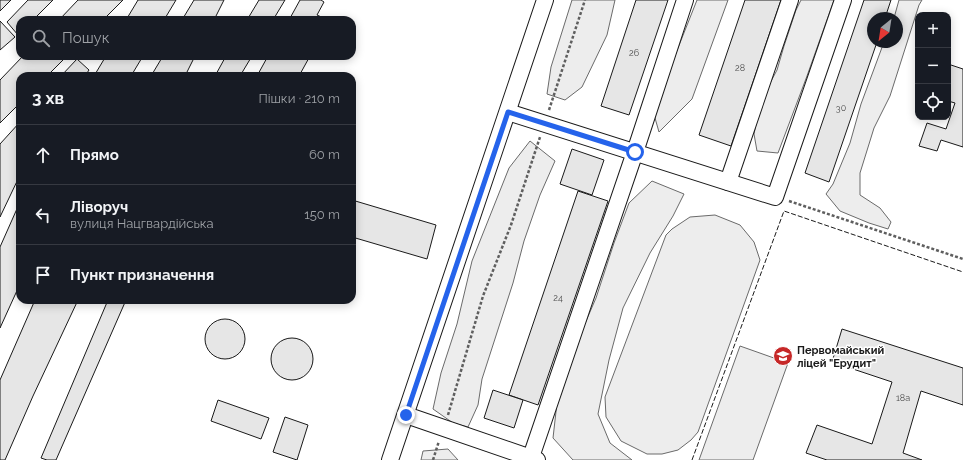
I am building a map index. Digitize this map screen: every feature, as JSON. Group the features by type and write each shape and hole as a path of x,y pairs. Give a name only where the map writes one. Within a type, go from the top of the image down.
{"street":[{"path":"390,460 545,0"},
{"path":"406,415 532,459 685,0"},
{"path":"728,182 790,0"},
{"path":"508,112 775,197 843,0"}],"path":[{"path":"433,460 483,296 511,225 585,0"},
{"path":"775,197 963,259"}],"shaded area":[{"path":"572,0 615,0 607,35 582,87 565,100 547,94 551,67"},
{"path":"697,0 728,0 692,99 659,132 653,111"},
{"path":"801,0 834,0 778,153 757,151 754,134 761,100 777,70 796,10"},
{"path":"899,0 922,0 917,12 915,12 915,18 890,96 874,128 860,173 860,195 880,208 891,222 888,229 840,211 826,194 833,184 850,143 861,104 882,48 903,48 903,12 896,12"},
{"path":"530,141 555,161 540,195 524,241 513,283 482,379 478,405 468,427 453,423 433,409 441,373 457,324 472,261 509,168"},
{"path":"652,181 684,194 673,216 650,253 623,308 609,360 598,414 610,443 632,460 573,460 553,438 558,394 573,351 596,298 629,203"},
{"path":"715,215 740,225 754,242 760,260 698,432 691,440 678,450 662,454 647,454 621,441 606,417 605,397 666,235 690,217"},
{"path":"740,346 788,363 753,460 699,460"},
{"path":"448,449 458,460 421,460 423,451"}],"building":[{"path":"0,0 11,0 0,11"},
{"path":"28,0 53,0 37,16 16,16 16,33 7,22"},
{"path":"78,0 123,0 107,16 63,16"},
{"path":"138,0 176,0 166,16 128,16"},
{"path":"194,0 224,0 216,16 184,16"},
{"path":"259,0 285,0 275,16 249,16"},
{"path":"300,0 321,0 324,2 317,15 319,16 291,16"},
{"path":"636,0 668,0 629,115 601,106"},
{"path":"745,0 781,0 731,146 699,135"},
{"path":"864,0 891,0 887,12 867,12 867,48 875,48 829,182 805,173"},
{"path":"0,21 15,37 0,50"},
{"path":"19,60 63,60 51,72 16,72 16,107 0,123 0,80"},
{"path":"76,60 78,60 89,70 88,72 65,72"},
{"path":"104,60 141,60 133,72 96,72"},
{"path":"161,60 193,60 187,72 153,72"},
{"path":"224,60 250,60 242,72 217,72"},
{"path":"266,60 308,60 301,72 259,72"},
{"path":"951,65 963,69 963,147 941,140 937,151 919,146 927,123 946,129 949,120 951,120 951,115 955,103 951,102"},
{"path":"16,126 16,183 0,217 0,144"},
{"path":"572,149 604,160 592,195 560,184"},
{"path":"578,191 608,201 538,405 509,395"},
{"path":"356,201 436,225 427,259 356,238"},
{"path":"16,211 16,293 0,328 0,247"},
{"path":"33,304 76,304 5,460 0,460 0,380"},
{"path":"106,304 124,304 56,460 41,458"},
{"path":"229,319 236,322 242,328 245,339 244,347 236,356 229,359 221,359 214,356 206,347 205,335 208,328 217,320"},
{"path":"842,329 963,368 963,405 921,391 903,453 922,460 827,460 806,453 817,425 872,444 892,382 832,362"},
{"path":"292,338 307,344 313,359 307,374 292,380 277,374 271,359 277,344"},
{"path":"493,390 523,400 514,428 484,418"},
{"path":"218,400 269,418 261,439 211,421"},
{"path":"285,417 308,425 297,460 273,452"}],"fence":[{"path":"692,460 784,211 963,272"}],"place":[{"name":"Первомайський ліцей \"Ерудит\"","path":"783,356"}],"route":[{"path":"406,415 508,112 635,152"}]}
